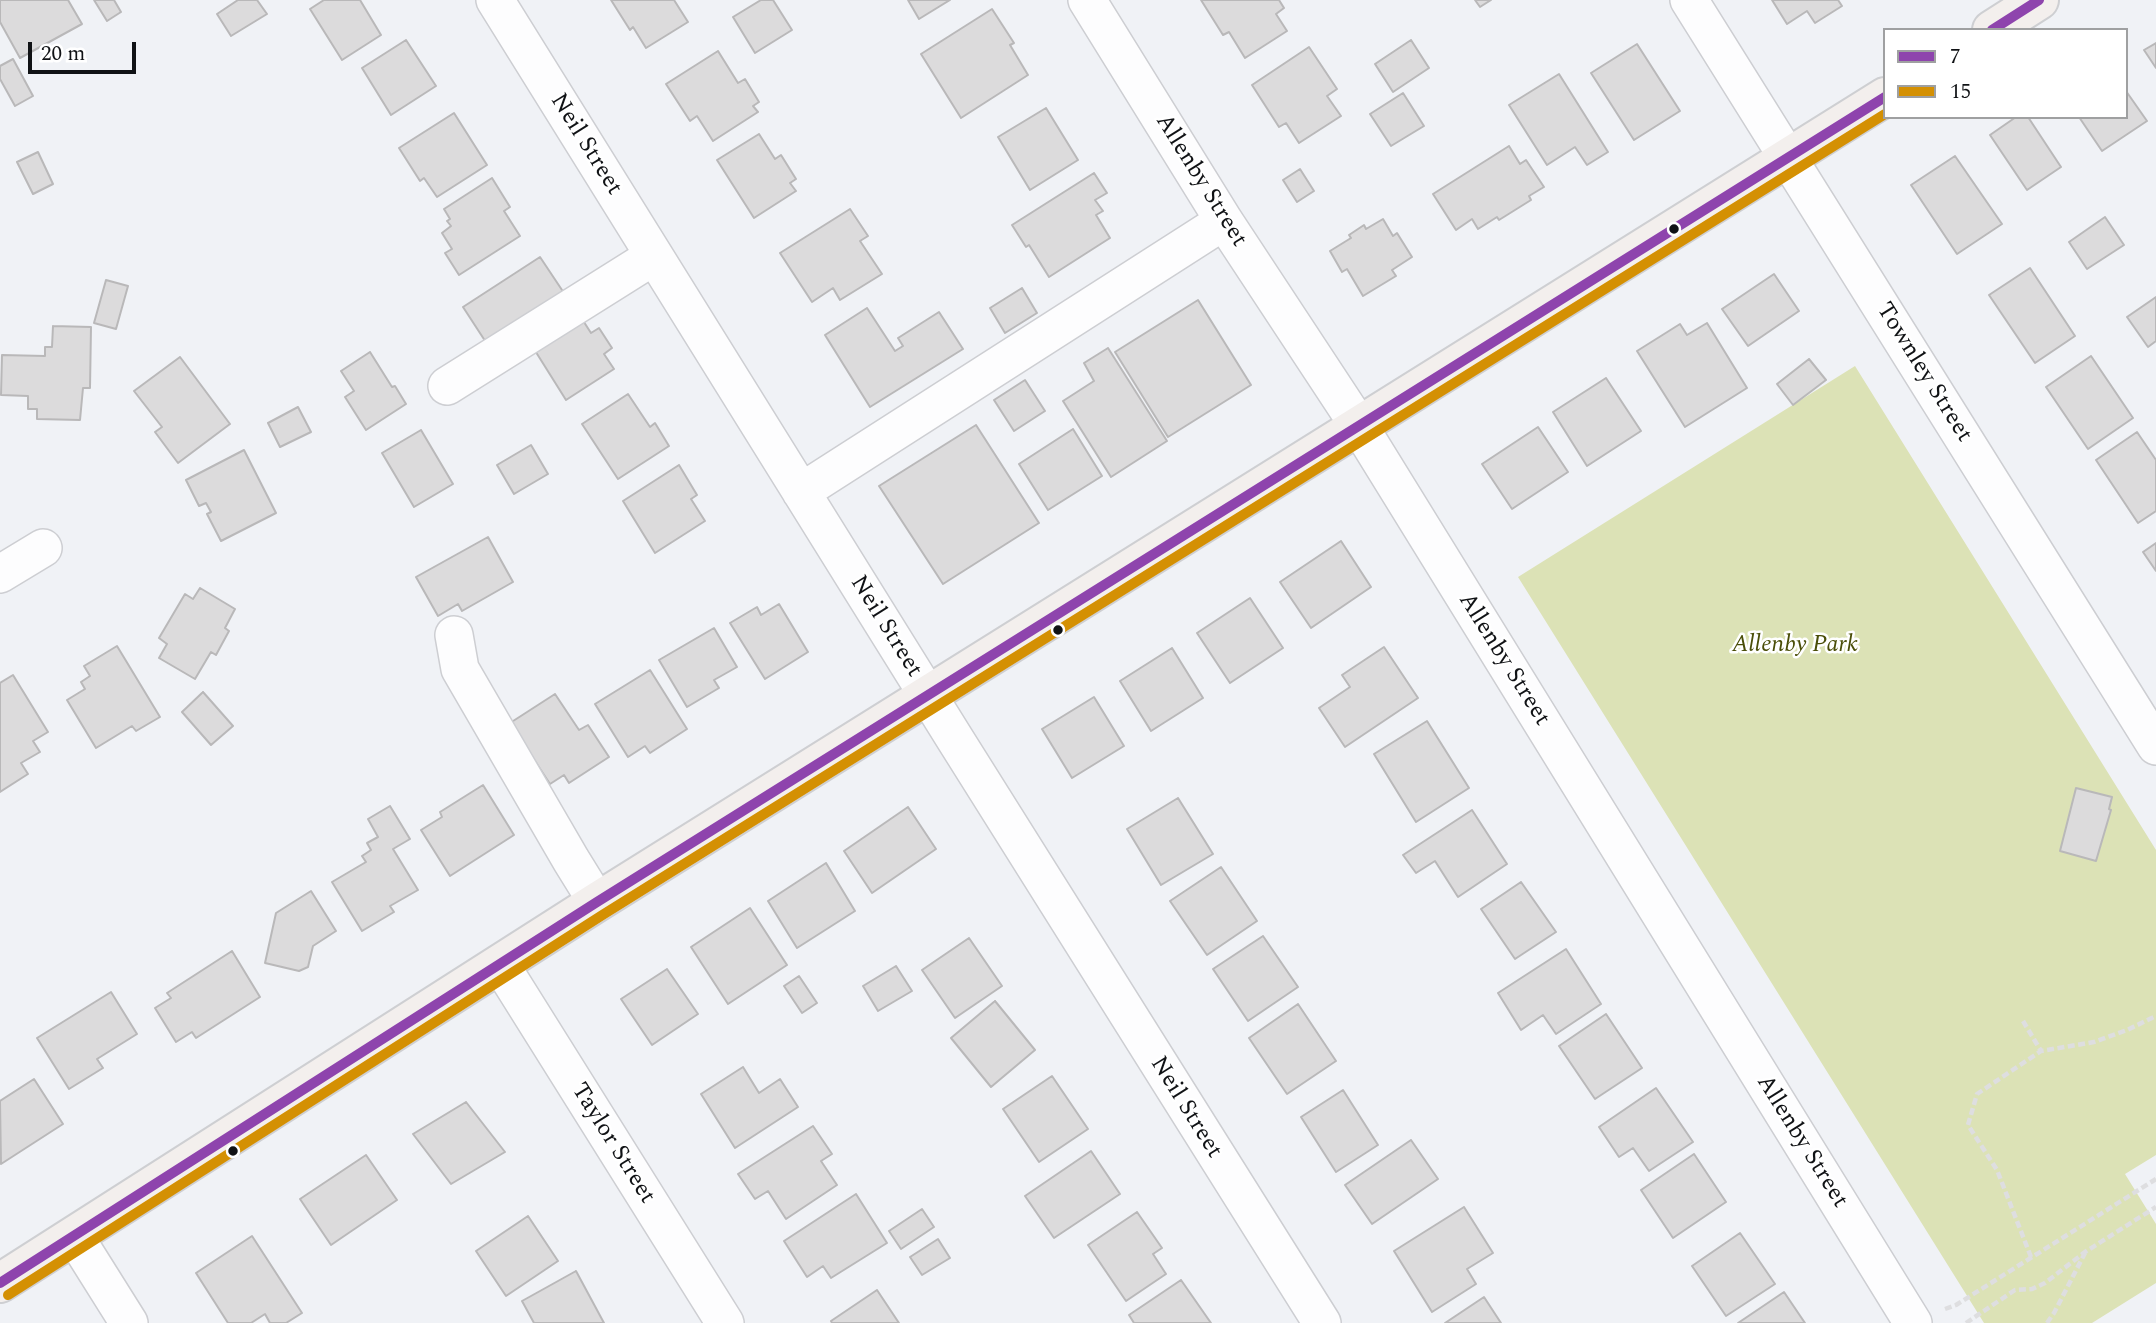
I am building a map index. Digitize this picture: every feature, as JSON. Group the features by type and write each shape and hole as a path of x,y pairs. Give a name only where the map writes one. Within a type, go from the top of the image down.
{"main road":[{"path":"1995,28 2039,0"},
{"path":"0,1283 597,902 1883,98"}],"street":[{"name":"Neil Street","path":"495,0 1322,1323"},
{"name":"Allenby Street","path":"1087,0 1224,221 1359,426 1912,1322"},
{"name":"Townley Street","path":"1689,0 2156,746"},
{"path":"801,492 1224,221"},
{"path":"447,386 654,256"},
{"path":"0,574 43,548"},
{"path":"454,635 460,669 597,902"},
{"name":"Taylor Street","path":"500,964 725,1323"},
{"path":"75,1237 129,1323"}],"path":[{"path":"2031,1257 1997,1170 1968,1125 1977,1094 2041,1051 2094,1042 2156,1016"},
{"path":"2024,1021 2041,1051"},
{"path":"1912,1322 1956,1305 2156,1179"},
{"path":"1966,1323 2015,1290 2032,1289 2045,1283 2085,1252 2156,1207"},
{"path":"2047,1323 2085,1252"}],"green space":[{"name":"Allenby Park","path":"1855,366 2156,850 2156,1155 2125,1174 2156,1224 2156,1283 2092,1323 1984,1323 1518,577"}],"building":[{"path":"0,0 68,0 82,24 20,58 0,22"},
{"path":"94,0 114,0 121,12 107,21"},
{"path":"238,0 257,0 267,14 231,36 217,14"},
{"path":"324,0 360,0 381,35 342,60 310,9"},
{"path":"611,0 674,0 688,22 646,48 633,27 630,30"},
{"path":"761,0 773,0 792,30 755,53 733,17"},
{"path":"908,0 950,0 919,19"},
{"path":"1201,0 1279,0 1284,8 1276,14 1287,31 1245,58 1229,32 1223,35"},
{"path":"1475,0 1491,0 1480,7"},
{"path":"1772,0 1838,0 1842,6 1815,23 1807,11 1787,24"},
{"path":"992,9 1014,43 1010,45 1028,75 961,118 921,54"},
{"path":"406,40 436,86 391,115 362,68"},
{"path":"1411,40 1429,68 1393,92 1375,64"},
{"path":"2156,43 2156,68 2144,50"},
{"path":"1637,44 1680,111 1634,140 1591,73"},
{"path":"1309,47 1337,89 1327,96 1341,116 1299,143 1286,123 1279,127 1252,85"},
{"path":"718,51 738,83 745,79 759,102 753,106 758,112 713,141 697,116 690,121 666,84"},
{"path":"13,59 33,96 15,106 0,79 0,66"},
{"path":"1559,74 1608,152 1587,165 1575,147 1547,165 1509,105"},
{"path":"1403,93 1424,126 1391,146 1370,114"},
{"path":"2128,94 2147,121 2102,151 2080,119 2128,119"},
{"path":"1046,108 1078,160 1030,190 998,137"},
{"path":"454,113 487,165 437,197 424,178 420,181 399,148"},
{"path":"2013,119 2029,119 2061,167 2027,190 1990,135"},
{"path":"759,134 775,159 781,155 796,179 790,183 796,191 754,218 717,160"},
{"path":"1509,146 1520,164 1526,160 1544,187 1529,196 1531,200 1499,220 1497,217 1478,229 1472,219 1456,230 1433,194"},
{"path":"38,152 53,184 33,194 17,162"},
{"path":"1955,156 2002,224 1957,254 1911,185"},
{"path":"1300,169 1314,191 1297,202 1283,180"},
{"path":"1094,173 1107,193 1095,200 1103,211 1096,215 1110,238 1049,277 1029,245 1026,247 1012,225"},
{"path":"492,178 510,207 504,211 520,236 459,275 445,253 452,249 442,233 451,226 444,209"},
{"path":"850,209 868,236 860,241 882,274 840,300 833,288 812,302 780,253"},
{"path":"2105,217 2124,245 2087,269 2069,242"},
{"path":"1383,219 1393,236 1397,233 1412,257 1392,270 1396,276 1363,296 1347,269 1342,272 1330,251 1351,238 1349,235 1364,225 1366,229"},
{"path":"540,257 568,299 491,350 463,307"},
{"path":"2030,268 2075,336 2035,363 1989,295"},
{"path":"1774,274 1799,311 1748,346 1722,309"},
{"path":"106,280 128,286 116,329 94,323"},
{"path":"1022,288 1037,313 1005,333 990,308"},
{"path":"2156,297 2156,341 2148,347 2127,317"},
{"path":"1198,300 1251,385 1168,437 1115,352"},
{"path":"867,308 895,351 903,346 898,338 939,312 963,349 870,407 825,335"},
{"path":"582,319 591,333 599,328 612,348 604,354 614,369 566,400 534,349"},
{"path":"1707,323 1747,388 1685,427 1637,351 1680,324 1687,335"},
{"path":"53,326 91,327 90,388 83,388 80,420 37,419 37,409 28,409 28,396 1,395 2,355 45,356 45,347 52,347"},
{"path":"1108,348 1167,441 1111,477 1063,401 1094,381 1084,363"},
{"path":"370,352 406,404 366,430 345,397 354,391 341,371"},
{"path":"2091,356 2133,418 2088,449 2046,387"},
{"path":"180,357 230,424 178,463 155,432 162,427 134,391"},
{"path":"1809,359 1826,380 1793,405 1777,384"},
{"path":"1606,378 1641,431 1587,466 1553,412"},
{"path":"1025,380 1045,411 1014,431 994,400"},
{"path":"628,394 650,427 655,423 669,446 618,479 582,424"},
{"path":"298,407 311,432 280,447 268,423"},
{"path":"976,425 1039,523 943,584 879,486"},
{"path":"1538,427 1568,472 1512,509 1482,464"},
{"path":"1073,429 1102,476 1048,510 1019,464"},
{"path":"421,430 453,484 414,507 382,453"},
{"path":"2137,432 2156,460 2156,511 2138,523 2096,460"},
{"path":"531,445 548,474 514,494 497,465"},
{"path":"244,450 276,513 221,541 207,514 211,512 206,503 199,506 186,480"},
{"path":"679,465 697,495 691,499 705,521 655,553 623,501"},
{"path":"488,537 513,582 462,611 458,604 438,616 416,577"},
{"path":"1341,541 1371,587 1311,628 1280,582"},
{"path":"2156,543 2156,571 2143,552"},
{"path":"200,588 235,609 225,628 229,631 216,655 211,652 195,679 159,658 167,644 159,638 185,594 193,599"},
{"path":"1250,598 1283,648 1230,683 1197,633"},
{"path":"779,604 808,652 765,679 730,623 757,607 761,615"},
{"path":"714,628 737,667 714,680 719,688 687,707 659,660"},
{"path":"117,646 160,717 136,731 132,726 96,748 67,700 85,689 81,682 90,676 84,666"},
{"path":"1384,647 1418,698 1345,747 1319,708 1350,687 1342,675"},
{"path":"1172,648 1203,698 1151,731 1120,681"},
{"path":"650,670 687,729 650,753 645,746 628,757 595,704"},
{"path":"13,675 48,732 33,741 40,752 21,763 28,774 0,792 0,683"},
{"path":"203,692 233,726 211,745 182,712"},
{"path":"555,694 579,730 588,725 609,757 569,783 564,775 550,784 510,723"},
{"path":"1094,697 1124,746 1072,778 1042,729"},
{"path":"1427,721 1469,788 1416,822 1374,754"},
{"path":"483,785 514,835 450,876 421,830 442,817 440,812"},
{"path":"2076,788 2112,797 2111,810 2096,861 2060,851"},
{"path":"1178,798 1213,854 1161,885 1127,829"},
{"path":"390,806 410,839 393,849 418,890 390,906 394,912 362,931 332,882 366,862 362,856 371,850 367,843 378,837 368,819"},
{"path":"908,807 936,849 872,893 844,851"},
{"path":"1472,810 1507,864 1458,897 1435,861 1416,873 1403,855"},
{"path":"826,863 855,911 797,948 768,901"},
{"path":"1221,867 1257,921 1207,955 1170,901"},
{"path":"1521,882 1556,932 1515,959 1481,909"},
{"path":"311,891 336,931 313,946 308,967 299,971 265,963 276,913"},
{"path":"750,908 787,965 728,1004 691,947"},
{"path":"1263,936 1298,987 1248,1021 1213,969"},
{"path":"969,938 1002,986 955,1018 922,970"},
{"path":"1566,949 1601,1004 1556,1034 1543,1015 1521,1030 1498,993"},
{"path":"232,951 260,997 196,1038 192,1032 176,1042 155,1008 171,998 167,993"},
{"path":"896,966 912,991 878,1011 863,986"},
{"path":"667,969 698,1014 652,1045 621,999"},
{"path":"799,976 817,1003 802,1013 784,986"},
{"path":"111,992 137,1034 97,1059 103,1068 69,1089 37,1038"},
{"path":"995,1001 1035,1050 991,1087 951,1038"},
{"path":"1298,1004 1336,1061 1287,1094 1249,1038"},
{"path":"1606,1014 1642,1068 1595,1099 1559,1046"},
{"path":"743,1067 759,1093 780,1079 798,1107 735,1148 701,1094"},
{"path":"1052,1076 1088,1129 1039,1162 1003,1109"},
{"path":"34,1079 63,1124 1,1164 0,1101"},
{"path":"1656,1088 1693,1142 1649,1171 1633,1148 1619,1157 1599,1127"},
{"path":"1343,1090 1378,1145 1336,1172 1301,1117"},
{"path":"466,1102 505,1152 451,1184 413,1134"},
{"path":"813,1126 832,1154 821,1161 837,1185 786,1219 768,1191 755,1199 738,1174"},
{"path":"1411,1140 1438,1179 1372,1224 1345,1185"},
{"path":"1091,1151 1120,1194 1054,1238 1025,1196"},
{"path":"1694,1154 1726,1202 1673,1238 1641,1190"},
{"path":"366,1155 397,1200 331,1245 300,1199"},
{"path":"856,1194 887,1243 831,1278 823,1266 807,1277 784,1241"},
{"path":"1464,1207 1493,1253 1467,1269 1476,1284 1432,1312 1394,1251"},
{"path":"922,1209 934,1227 901,1249 889,1231"},
{"path":"1137,1212 1162,1248 1153,1254 1166,1274 1126,1301 1088,1245"},
{"path":"528,1216 558,1261 506,1296 476,1251"},
{"path":"1740,1233 1775,1284 1726,1316 1692,1266"},
{"path":"252,1236 302,1313 286,1323 270,1323 265,1314 251,1323 228,1323 196,1273"},
{"path":"938,1239 950,1258 922,1275 910,1257"},
{"path":"576,1271 604,1323 534,1323 522,1301"},
{"path":"1181,1280 1211,1323 1134,1323 1129,1315"},
{"path":"877,1290 899,1323 832,1323 831,1321"},
{"path":"1784,1292 1805,1323 1738,1323"},
{"path":"1484,1297 1501,1323 1445,1323"}],"transit line":[{"name":"7","path":"1995,28 2039,0"},
{"name":"7","path":"0,1283 597,902 1883,98"},
{"name":"15","path":"8,1295 604,914 1883,115"}]}
